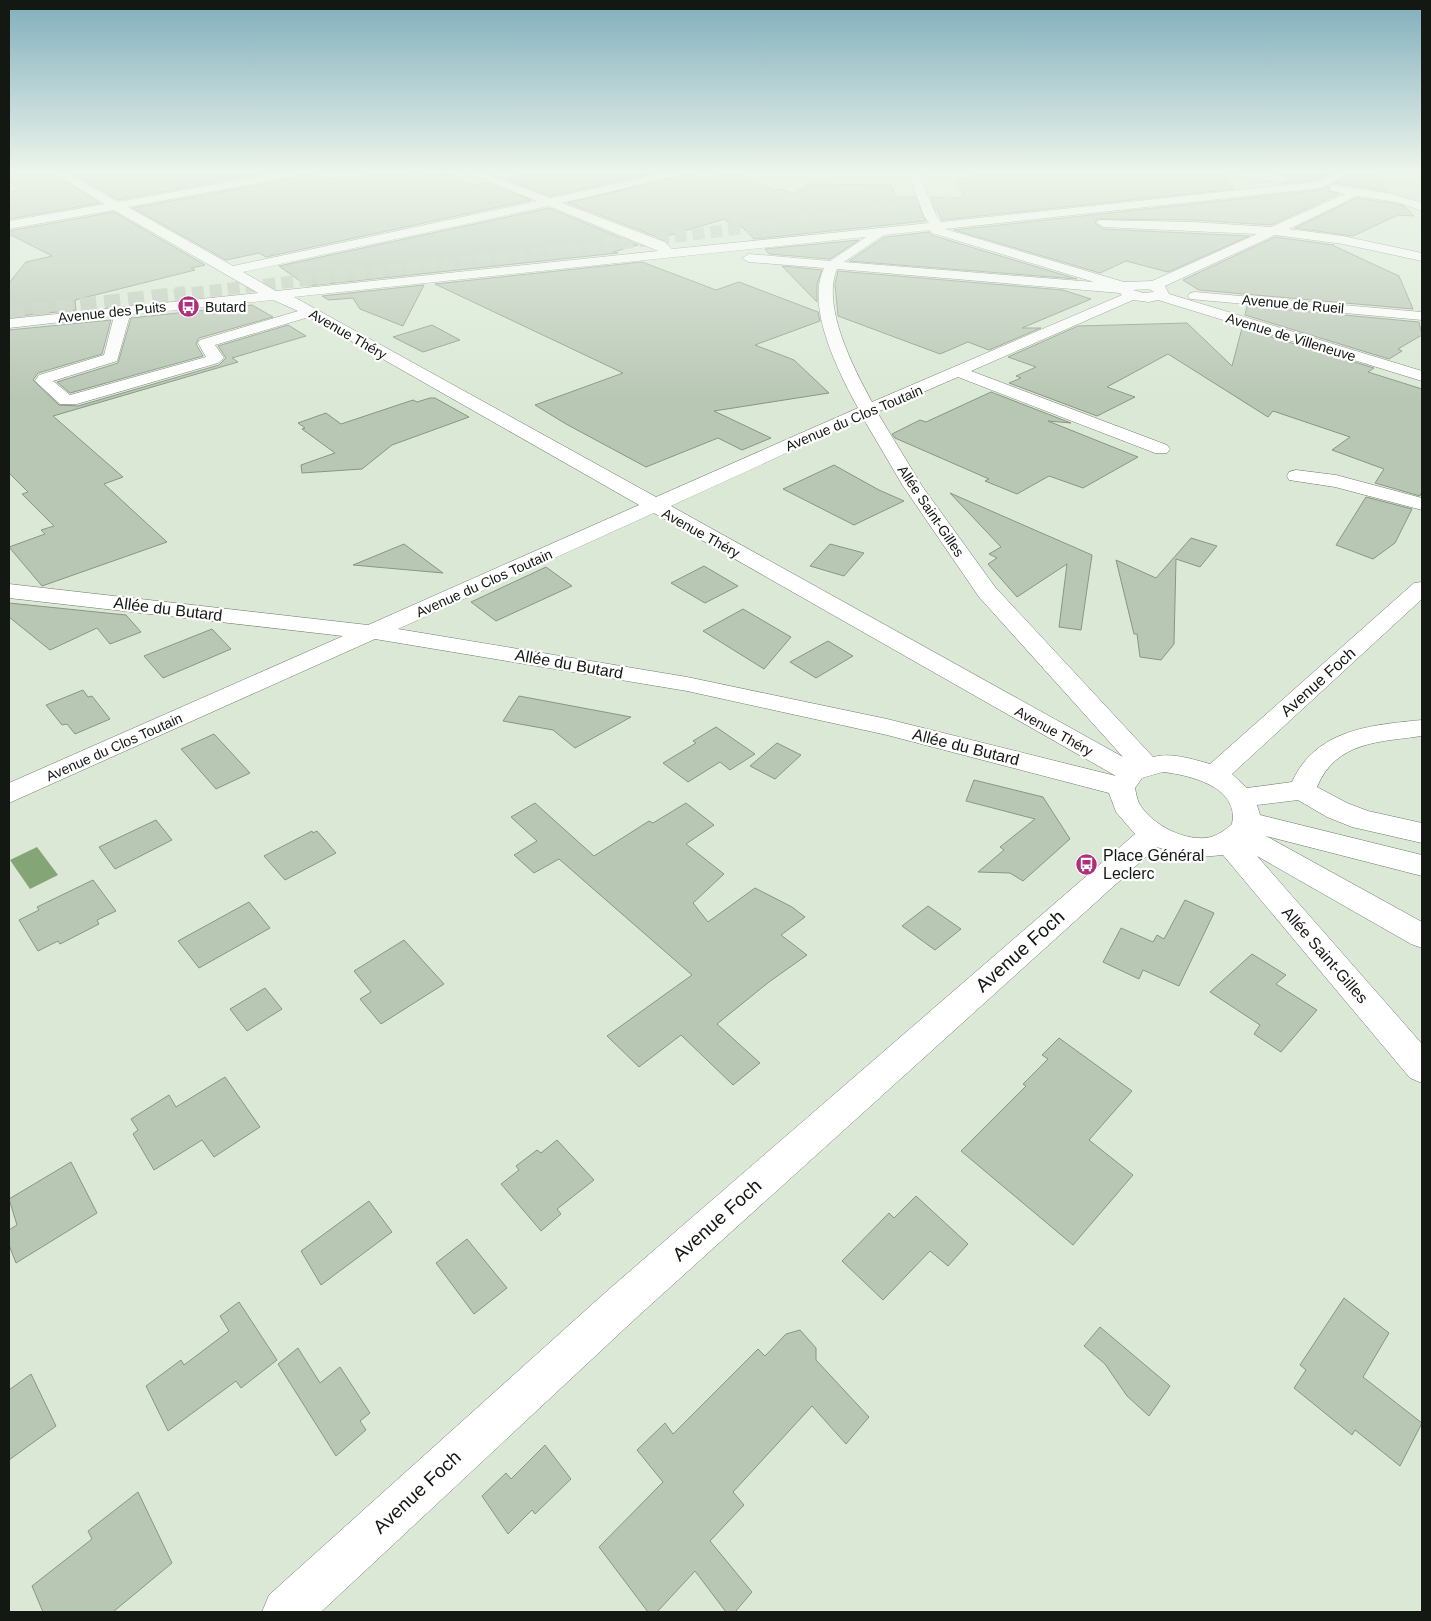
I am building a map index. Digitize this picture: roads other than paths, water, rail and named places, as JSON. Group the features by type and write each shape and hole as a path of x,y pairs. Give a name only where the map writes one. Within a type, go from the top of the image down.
{"street":[{"name":"Avenue Théry","path":"192,249 268,292 311,312 1132,775"},
{"path":"231,271 334,249"},
{"name":"Avenue des Puits","path":"9,317 688,249"},
{"name":"Avenue des Puits","path":"666,251 721,249"},
{"path":"833,265 839,258 856,249"},
{"path":"995,249 1128,290"},
{"name":"Avenue du Clos Toutain","path":"9,794 959,372 1137,284 1158,292 1243,249"},
{"path":"1386,249 1422,256"},
{"path":"712,250 729,256 1128,290"},
{"name":"Allée Saint-Gilles","path":"833,265 824,287 826,308 841,356 868,412 914,490 988,593 1132,775"},
{"name":"Avenue des Puits","path":"9,323 123,312 268,292"},
{"name":"Avenue de Rueil","path":"1158,292 1422,316"},
{"name":"Avenue de Villeneuve","path":"1158,292 1422,376"},
{"path":"123,312 111,358 45,378 43,381 66,400 71,400 212,360 216,358 206,343 212,340 311,312"},
{"path":"959,372 1161,449"},
{"path":"1296,476 1336,481 1422,504"},
{"name":"Avenue Foch","path":"1214,776 1422,588"},
{"name":"Allée du Butard","path":"9,591 373,632 687,684 887,727 1132,775"},
{"path":"1421,730 1349,740 1329,750 1307,773 1302,790 1238,824 1207,847 1192,847 1166,840 1153,834 1135,821 1124,804 1132,775 1162,763 1185,766 1214,776 1238,824 1422,936"},
{"path":"1302,790 1337,810 1362,820 1422,833"},
{"path":"1238,824 1422,865"},
{"name":"Allée Saint-Gilles","path":"1238,824 1422,1068"},
{"name":"Avenue Foch","path":"286,1612 621,1305 1153,834"}],"tunnel":[{"path":"174,295 580,249"},
{"path":"9,314 185,294"}],"place":[{"name":"Butard","path":"189,307"},
{"name":"Place Général Leclerc","path":"1087,864"}]}
